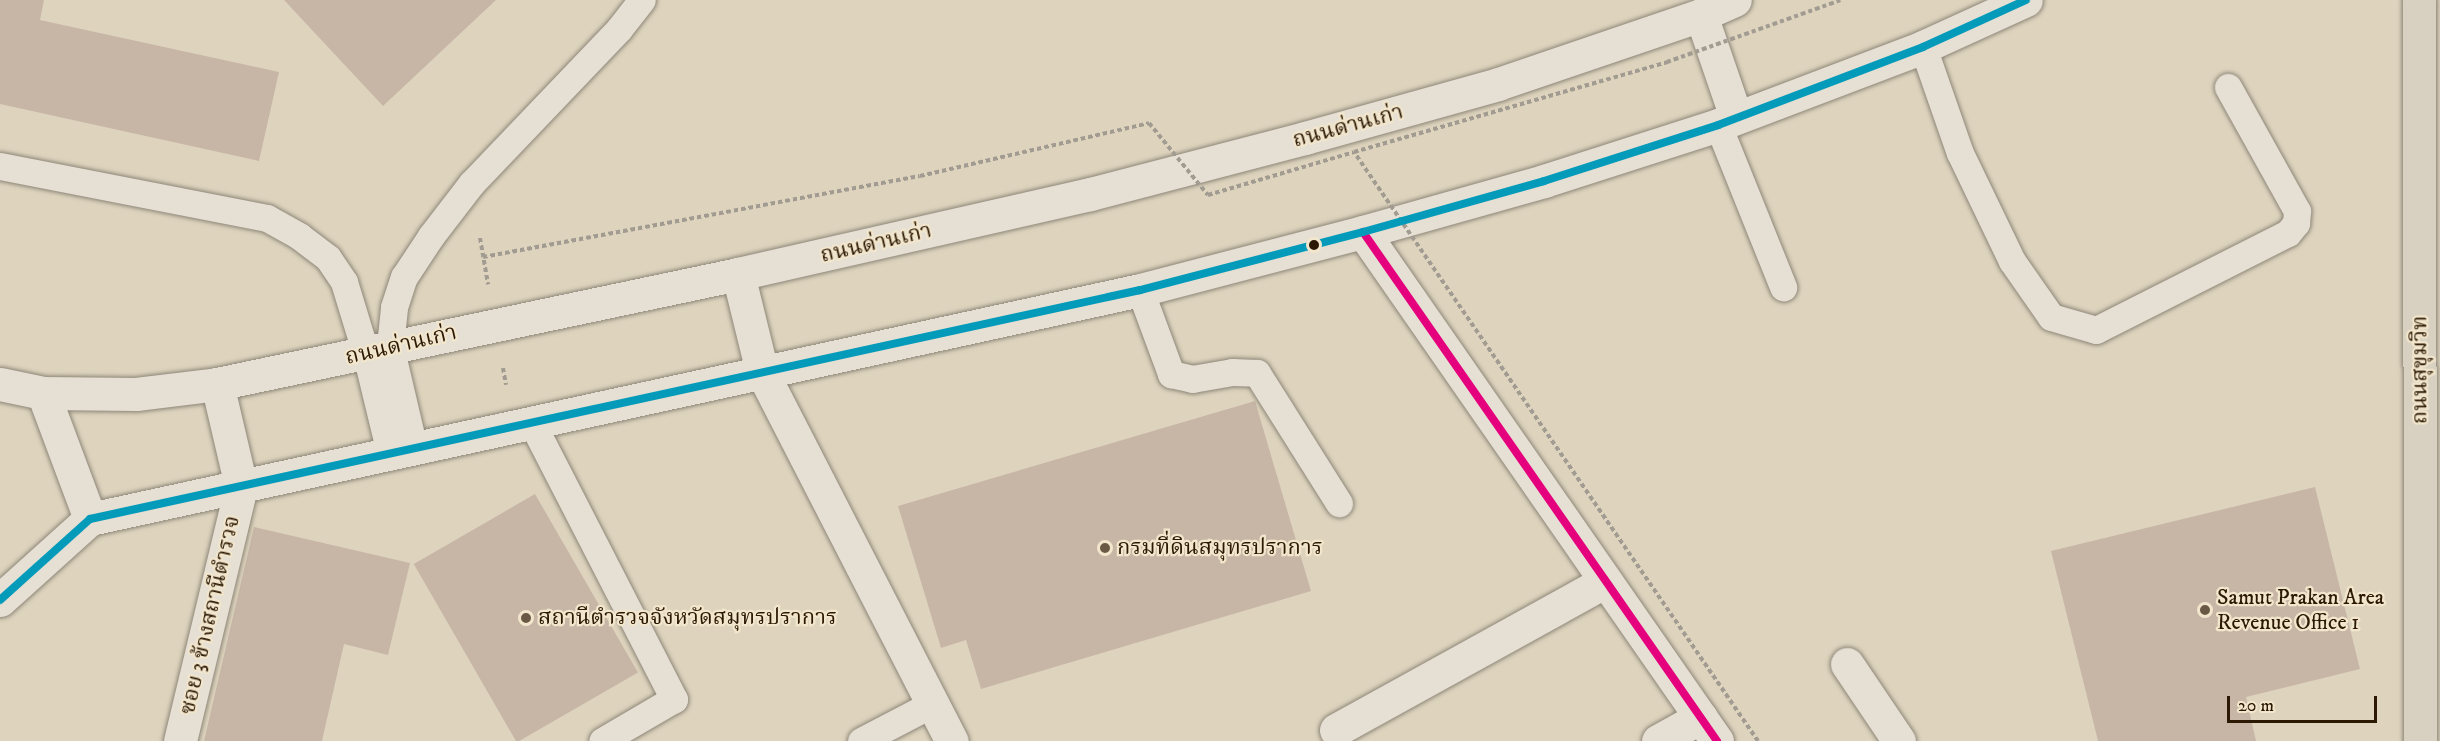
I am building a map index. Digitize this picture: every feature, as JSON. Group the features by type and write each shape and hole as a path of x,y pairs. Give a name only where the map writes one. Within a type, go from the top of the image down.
{"highway":[{"name":"ถนนสุขุมวิท","path":"2419,0 2420,741"}],"main road":[{"name":"ถนนด่านเก่า","path":"0,384 43,393 136,394 216,384 738,274 1090,194 1305,138 1498,84 1697,8 1735,0"},
{"path":"0,600 90,519 1140,290 1363,232 1544,181 1727,121 1923,47 2026,0"},
{"path":"1697,8 1727,121"},
{"path":"1363,232 1709,729 1658,741"},
{"path":"738,274 762,372 952,741"},
{"name":"ซอย 3 ข้างสถานีตำรวจ","path":"180,741 241,486 216,384"},
{"path":"43,393 90,519"},
{"path":"1336,729 1606,581"},
{"path":"1847,664 1899,741"}],"lane":[{"path":"378,350 401,287 431,236 471,184 619,29 642,0"},
{"path":"1923,47 1960,153 2012,261 2051,316 2096,330 2288,232 2296,224 2297,211 2228,87"},
{"path":"1727,121 1783,287"},
{"path":"0,166 267,218 299,236 327,258 344,282 378,350 402,451"},
{"path":"1140,290 1171,374 1192,379 1232,372 1257,373 1339,503"},
{"path":"531,421 674,699 602,741"},
{"path":"861,741 932,704"}],"path":[{"path":"483,257 920,176 1149,123 1208,195 1656,65 1841,0"},
{"path":"1354,152 1758,741"}],"building":[{"path":"0,0 44,0 40,20 279,72 259,161 0,104"},
{"path":"284,0 496,0 383,106"},
{"name":"กรมที่ดินสมุทรปราการ","path":"1255,401 1311,591 981,689 966,640 941,648 898,506"},
{"name":"Samut Prakan Area Revenue Office 1","path":"2315,487 2360,669 2246,697 2256,741 2098,741 2051,551"},
{"name":"สถานีตำรวจจังหวัดสมุทรปราการ","path":"535,494 638,672 516,741 414,564"},
{"path":"254,527 410,563 388,655 344,644 322,741 204,741"}],"transit line":[{"path":"0,600 90,519 1140,290 1363,232 1544,181 1718,125 1923,47 2026,0"},
{"path":"1363,232 1717,741"}],"place":[{"name":"กรมที่ดินสมุทรปราการ","path":"1105,548"},
{"name":"Samut Prakan Area Revenue Office 1","path":"2205,610"},
{"name":"สถานีตำรวจจังหวัดสมุทรปราการ","path":"526,618"}]}
